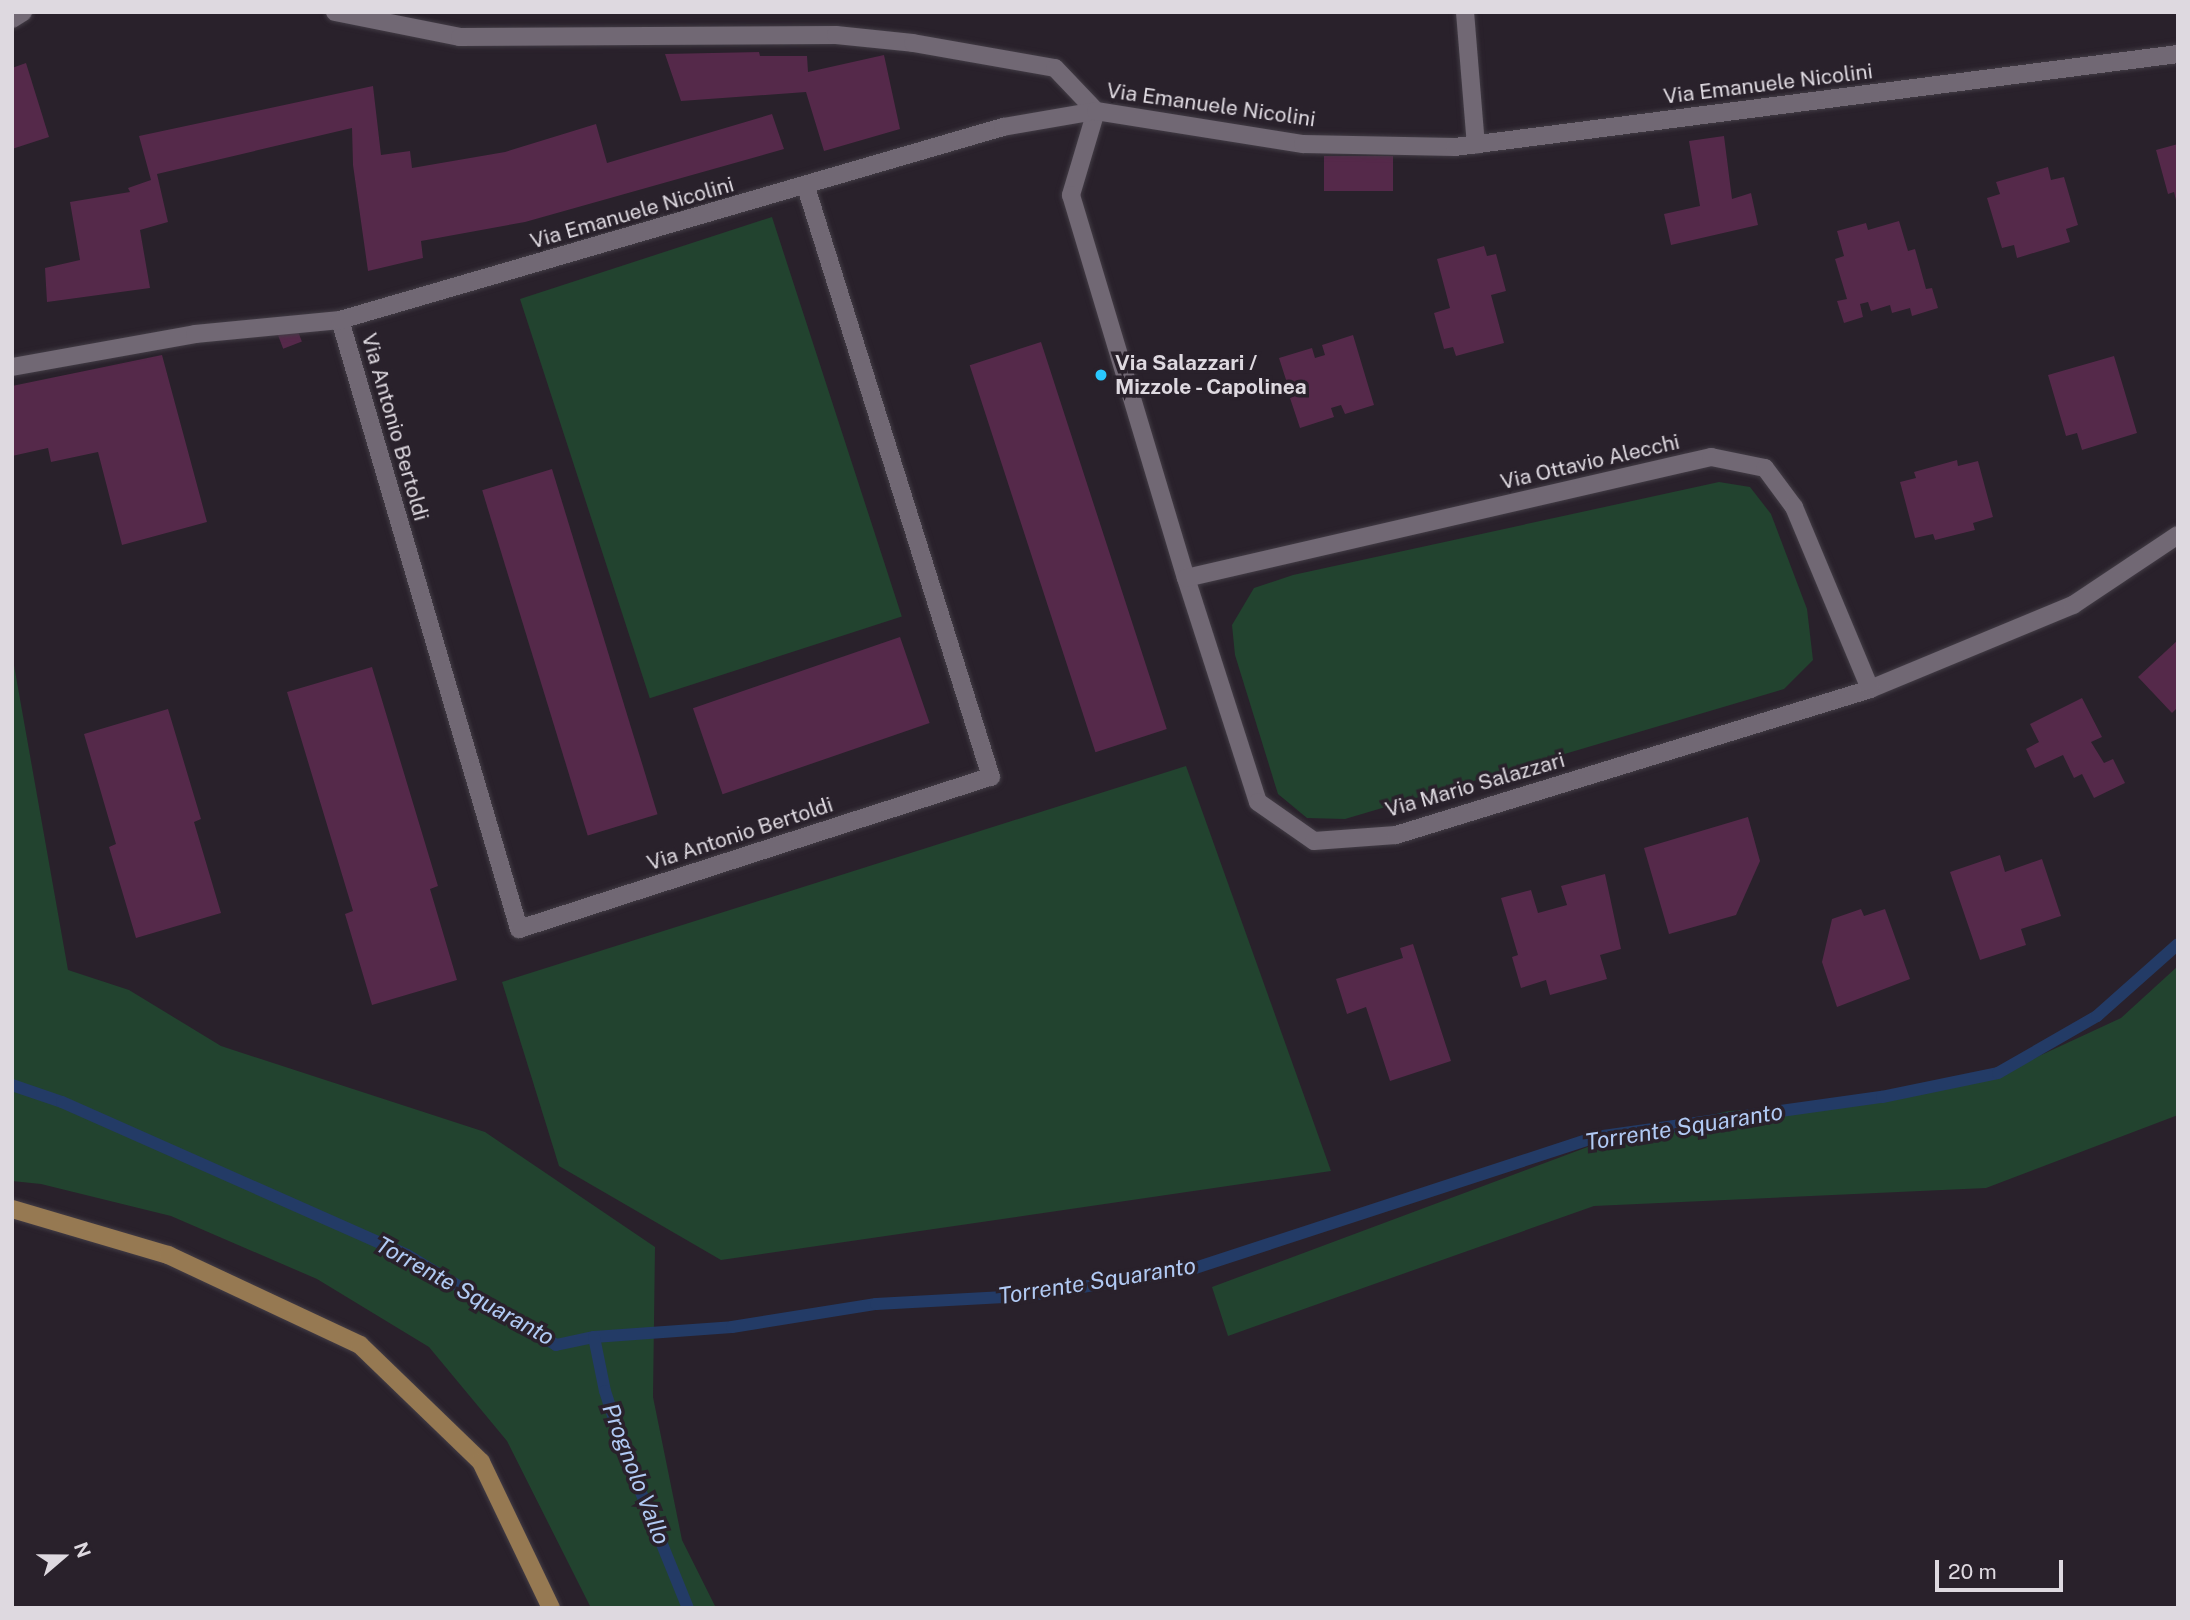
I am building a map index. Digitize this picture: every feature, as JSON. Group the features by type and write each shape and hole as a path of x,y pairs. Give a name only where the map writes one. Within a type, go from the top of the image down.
{"street":[{"path":"12,19 23,12"},
{"path":"335,12 460,37 836,35 913,43 1055,68 1096,111"},
{"path":"1465,12 1476,145"},
{"name":"Via Emanuele Nicolini","path":"12,367 195,334 340,320 806,187 1003,127 1096,111 1303,144 1476,145 2178,54"},
{"name":"Via Mario Salazzari","path":"1096,111 1071,195 1185,578 1258,802 1314,841 1396,835 1870,689 2073,604 2178,535"},
{"name":"Via Antonio Bertoldi","path":"340,320 519,929 991,777 806,187"},
{"name":"Via Ottavio Alecchi","path":"1185,578 1711,457 1765,468 1794,507 1870,689"},
{"path":"12,1209 168,1255 360,1345 481,1462 551,1608"}],"green space":[{"path":"772,217 902,616 650,698 520,299"},
{"path":"1719,482 1750,487 1771,514 1807,609 1813,660 1784,689 1345,819 1307,818 1278,794 1235,655 1232,625 1254,588 1293,575"},
{"path":"12,654 68,970 129,990 221,1046 485,1132 655,1247 653,1397 682,1540 716,1608 591,1608 507,1441 429,1347 317,1279 171,1216 41,1184 12,1181"},
{"path":"1186,766 1331,1171 721,1260 559,1166 502,982"},
{"path":"2178,966 2178,1115 1986,1188 1594,1206 1228,1336 1212,1287 1593,1145 1728,1111 1835,1106 2000,1074 2121,1018"}],"building":[{"path":"759,52 760,56 807,56 808,72 884,55 900,129 824,151 806,92 681,101 665,54"},
{"path":"26,63 49,137 12,149 12,68"},
{"path":"373,86 381,155 410,151 412,168 505,152 596,124 607,163 772,114 784,149 525,222 421,241 423,258 368,271 353,165 352,128 157,174 168,222 140,230 150,288 47,302 45,268 80,260 70,202 130,192 128,188 151,180 139,136"},
{"path":"1724,136 1732,199 1751,193 1758,225 1671,245 1664,214 1700,206 1689,141"},
{"path":"2178,144 2177,204 2174,192 2168,194 2156,150"},
{"path":"1324,156 1393,156 1393,191 1324,191"},
{"path":"2048,167 2051,180 2064,177 2078,225 2066,229 2070,242 2017,258 2014,245 2002,248 1987,198 2000,194 1996,182"},
{"path":"1899,221 1908,251 1915,249 1926,289 1932,288 1938,308 1912,316 1910,308 1892,313 1890,305 1871,311 1868,302 1860,304 1863,317 1844,323 1837,301 1847,299 1835,259 1844,256 1837,231 1866,223 1868,230"},
{"path":"1484,246 1487,256 1496,254 1506,291 1491,295 1504,343 1456,356 1453,347 1444,349 1434,313 1450,308 1437,259"},
{"path":"294,321 302,342 283,349 275,328"},
{"path":"1353,335 1374,405 1345,414 1341,405 1331,408 1334,417 1300,428 1290,398 1301,394 1298,383 1288,386 1279,358 1312,348 1315,358 1325,355 1322,345"},
{"path":"1041,342 1167,729 1095,752 970,365"},
{"path":"162,355 207,522 122,545 98,452 51,462 48,448 12,456 12,386"},
{"path":"2114,356 2137,433 2082,450 2077,433 2066,436 2048,375"},
{"path":"1957,460 1958,466 1978,461 1993,517 1973,523 1975,530 1935,540 1933,534 1915,538 1900,482 1916,478 1914,472"},
{"path":"552,469 658,814 588,836 482,490"},
{"path":"900,637 930,723 723,794 693,708"},
{"path":"2178,640 2178,707 2172,713 2138,677"},
{"path":"372,667 438,886 430,889 457,980 372,1005 345,914 353,911 287,692"},
{"path":"2082,698 2102,737 2091,742 2104,763 2113,759 2125,783 2094,798 2082,774 2074,778 2063,755 2035,768 2026,749 2039,742 2030,724"},
{"path":"168,709 201,819 194,822 221,913 136,938 109,847 116,844 84,734"},
{"path":"1748,817 1760,861 1736,915 1669,934 1644,848"},
{"path":"2000,855 2005,872 2042,859 2061,916 2021,929 2026,945 1980,960 1950,872"},
{"path":"1605,874 1621,949 1600,955 1607,979 1550,995 1546,980 1521,988 1512,957 1518,955 1501,898 1531,890 1538,913 1567,905 1561,886"},
{"path":"1861,909 1864,916 1885,909 1910,979 1837,1007 1822,962 1832,919"},
{"path":"1413,944 1451,1061 1390,1081 1366,1007 1347,1014 1336,979 1403,958 1400,948"}],"waterway":[{"name":"Torrente Squaranto","path":"12,1085 62,1102 407,1255 556,1345 594,1337 732,1327 876,1304 1026,1296 1189,1270 1596,1137 1882,1097 1998,1073 2097,1016 2178,944"},
{"name":"Prognolo Vallo","path":"594,1337 605,1391 625,1453 688,1608"}],"place":[{"name":"Via Salazzari / Mizzole - Capolinea","path":"1101,375"}]}
